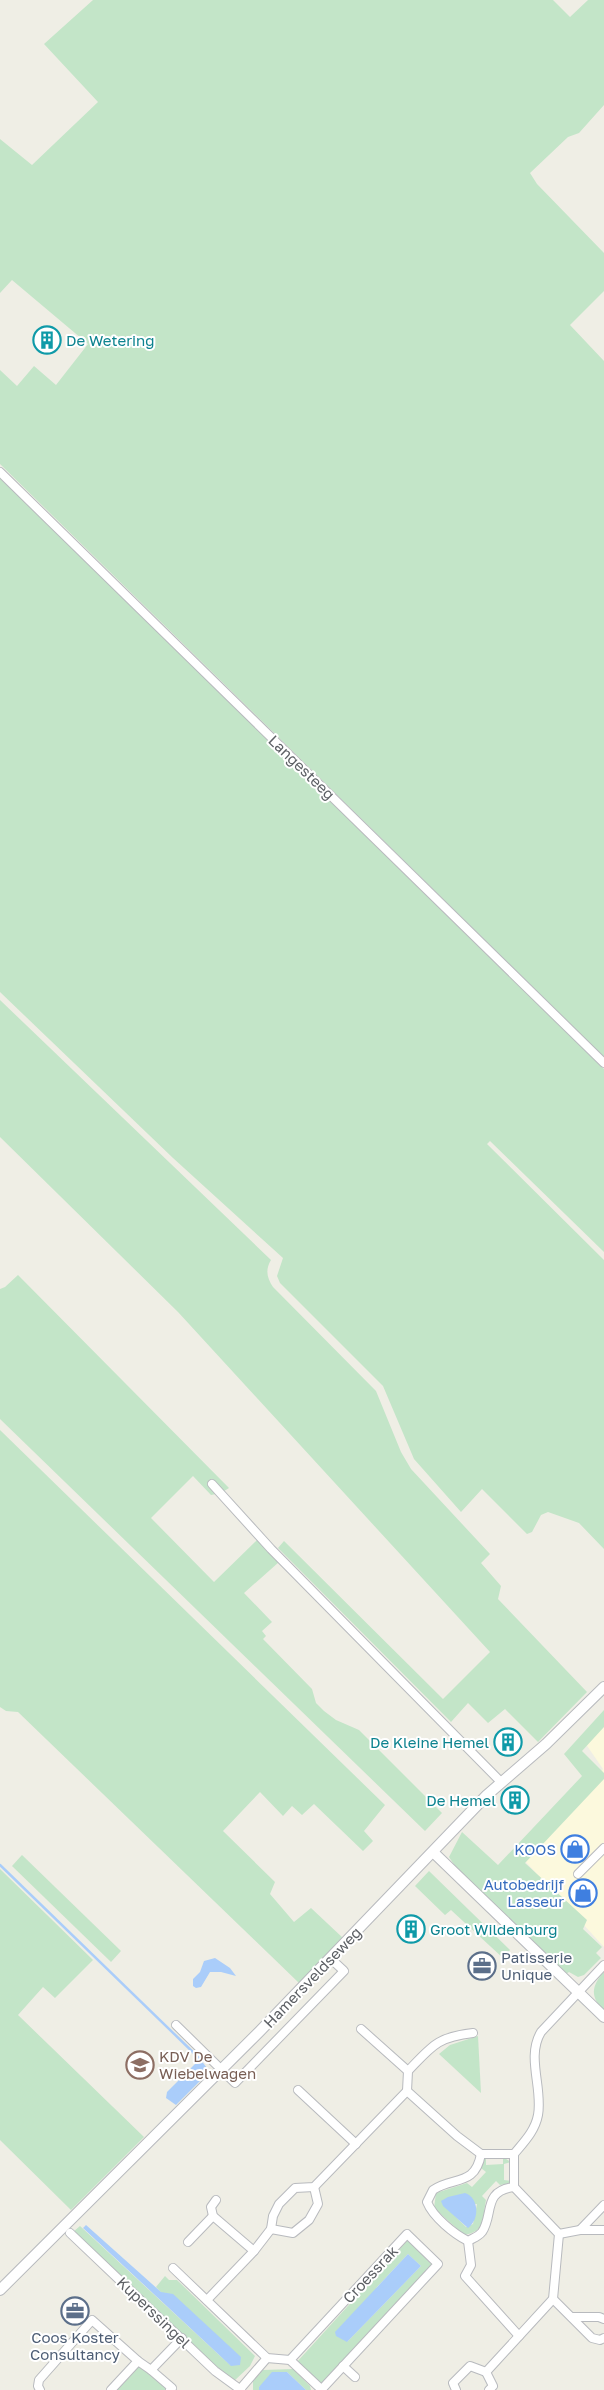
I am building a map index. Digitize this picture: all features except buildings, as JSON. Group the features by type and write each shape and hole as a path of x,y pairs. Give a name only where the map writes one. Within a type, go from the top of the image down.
{"street":[{"name":"Langesteeg","path":"0,472 604,1063"},
{"path":"212,1484 271,1549 501,1782"},
{"name":"Hamersveldseweg","path":"0,2290 222,2070 501,1782 546,1744 604,1687"},
{"path":"578,1874 603,1849"},
{"path":"433,1852 604,2017"},
{"path":"176,2025 235,2083 344,1971 330,1958"},
{"path":"486,2372 553,2299 559,2234 514,2186 514,2154 531,2134 538,2116 539,2101 534,2051 536,2040 604,1965"},
{"path":"362,2029 408,2072"},
{"path":"207,2300 254,2251 271,2229 273,2216 279,2204 295,2188 314,2187 407,2091 408,2072 436,2042 454,2035 474,2033"},
{"path":"298,2090 356,2144"},
{"path":"407,2091 457,2136 481,2154 514,2154"},
{"path":"481,2154 478,2166 465,2180 437,2187 433,2190 427,2202 429,2207 450,2227 468,2241 471,2265 465,2276 519,2336"},
{"path":"468,2241 478,2236 483,2230 489,2204 504,2188 514,2186"},
{"path":"271,2229 293,2233 309,2220 318,2204 314,2187"},
{"path":"216,2200 211,2207 213,2216 254,2251"},
{"path":"580,2230 604,2205"},
{"path":"188,2242 213,2216"},
{"path":"559,2234 580,2230 604,2230"},
{"name":"Kuperssingel","path":"70,2233 182,2338 215,2372 241,2389 267,2358"},
{"name":"Croessrak","path":"290,2360 407,2234 438,2264 322,2390"},
{"path":"173,2268 267,2358 290,2360 322,2390"},
{"path":"553,2299 592,2338 600,2340 604,2338"},
{"path":"572,2317 599,2317 604,2319"},
{"path":"40,2390 38,2386 39,2380 92,2320 138,2361 152,2370 172,2388 170,2390"},
{"path":"152,2370 182,2338"},
{"path":"111,2390 138,2361"},
{"path":"343,2366 355,2377"},
{"path":"456,2390 453,2382 470,2366 486,2372 493,2386 489,2390"}],"shaded area":[{"path":"604,1719 604,1947 524,1860 603,1769 583,1740"}],"green space":[{"path":"93,0 553,0 570,17 588,0 604,0 604,105 579,133 568,137 530,173 537,184 604,253 604,291 570,325 604,361 604,1057 0,464 0,370 17,386 34,366 56,385 88,344 12,280 0,293 0,139 32,165 98,102 44,44"},
{"path":"0,476 604,1069 604,1252 490,1141 487,1144 604,1260 604,1549 579,1523 548,1512 541,1515 532,1532 527,1534 482,1489 461,1512 414,1459 383,1386 280,1283 277,1276 283,1258 173,1158 0,992"},
{"path":"0,1000 271,1260 268,1274 273,1287 376,1391 401,1452 411,1469 490,1554 481,1563 501,1586 498,1599 587,1692 538,1742 505,1709 488,1723 468,1703 451,1722 278,1548 284,1541 443,1699 490,1652 178,1312 0,1137"},
{"path":"18,1275 229,1488 221,1493 211,1495 193,1476 151,1518 214,1582 257,1540 279,1562 244,1593 272,1622 262,1631 266,1636 263,1639 312,1689 316,1703 324,1711 336,1720 359,1730 442,1813 425,1831 0,1419 0,1289"},
{"path":"0,1430 385,1805 364,1831 373,1841 363,1851 314,1804 302,1815 292,1806 283,1816 260,1792 223,1831 275,1882 270,1894 294,1922 311,1908 343,1938 299,1983 18,1712 6,1711 0,1707"},
{"path":"604,1710 604,1727 582,1751 604,1773 604,1779 525,1863 587,1920 583,1929 602,1947 596,1953 601,1958 584,1975 578,1977 569,1972 566,1974 455,1866 449,1857 462,1832 498,1865 582,1776 564,1754"},
{"path":"22,1855 121,1951 111,1962 12,1866"},
{"path":"0,1869 93,1960 55,1998 43,1987 18,2015 144,2137 71,2210 0,2140"},
{"path":"429,1871 510,1950 503,1958 451,1910 445,1915 415,1886"},
{"path":"604,1972 604,2011 596,2001 594,1992 597,1982"},
{"path":"478,2036 481,2093 439,2054 450,2045"},
{"path":"503,2157 511,2162 504,2164 504,2180 511,2181 510,2183 500,2185 496,2181 482,2196 486,2200 483,2219 482,2224 476,2231 464,2235 434,2208 436,2193 467,2183 472,2187 486,2172 481,2168 483,2159 486,2158 486,2165 503,2164","holes":["442,2203 477,2204 473,2224 466,2227"]},
{"path":"80,2226 231,2366 156,2287 165,2276 169,2280 177,2280 255,2356 250,2366 234,2381 230,2380 73,2232"},
{"path":"408,2240 434,2267 320,2386 296,2363","holes":["408,2254 421,2266 347,2342 377,2287"]},
{"path":"140,2364 166,2389 166,2390 117,2390"},
{"path":"293,2369 310,2386 311,2390 306,2390 287,2372 259,2387 259,2390 253,2390 253,2381 263,2370"}],"water":[{"path":"215,1958 230,1968 236,1976 221,1972 210,1972 201,1987 196,1988 193,1986 193,1979 200,1972 204,1961"},
{"path":"200,2059 207,2068 206,2075 176,2105 166,2098 167,2092"},
{"path":"465,2193 473,2199 476,2209 475,2219 468,2228 443,2206 441,2201 448,2197"},
{"path":"86,2225 161,2292 173,2294 241,2357 240,2365 231,2366 83,2228"},
{"path":"408,2254 421,2266 347,2342 336,2336 335,2332"},
{"path":"272,2372 287,2372 306,2390 259,2390 259,2387"}],"waterway":[{"path":"0,1865 200,2059"}],"place":[{"name":"De Wetering","path":"47,340"},
{"name":"De Kleine Hemel","path":"508,1742"},
{"name":"De Hemel","path":"515,1800"},
{"name":"KOOS","path":"575,1849"},
{"name":"Autobedrijf Lasseur","path":"583,1893"},
{"name":"Groot Wildenburg","path":"411,1929"},
{"name":"Patisserie Unique","path":"482,1966"},
{"name":"KDV De Wiebelwagen","path":"140,2065"},
{"name":"Coos Koster Consultancy","path":"75,2311"}]}
